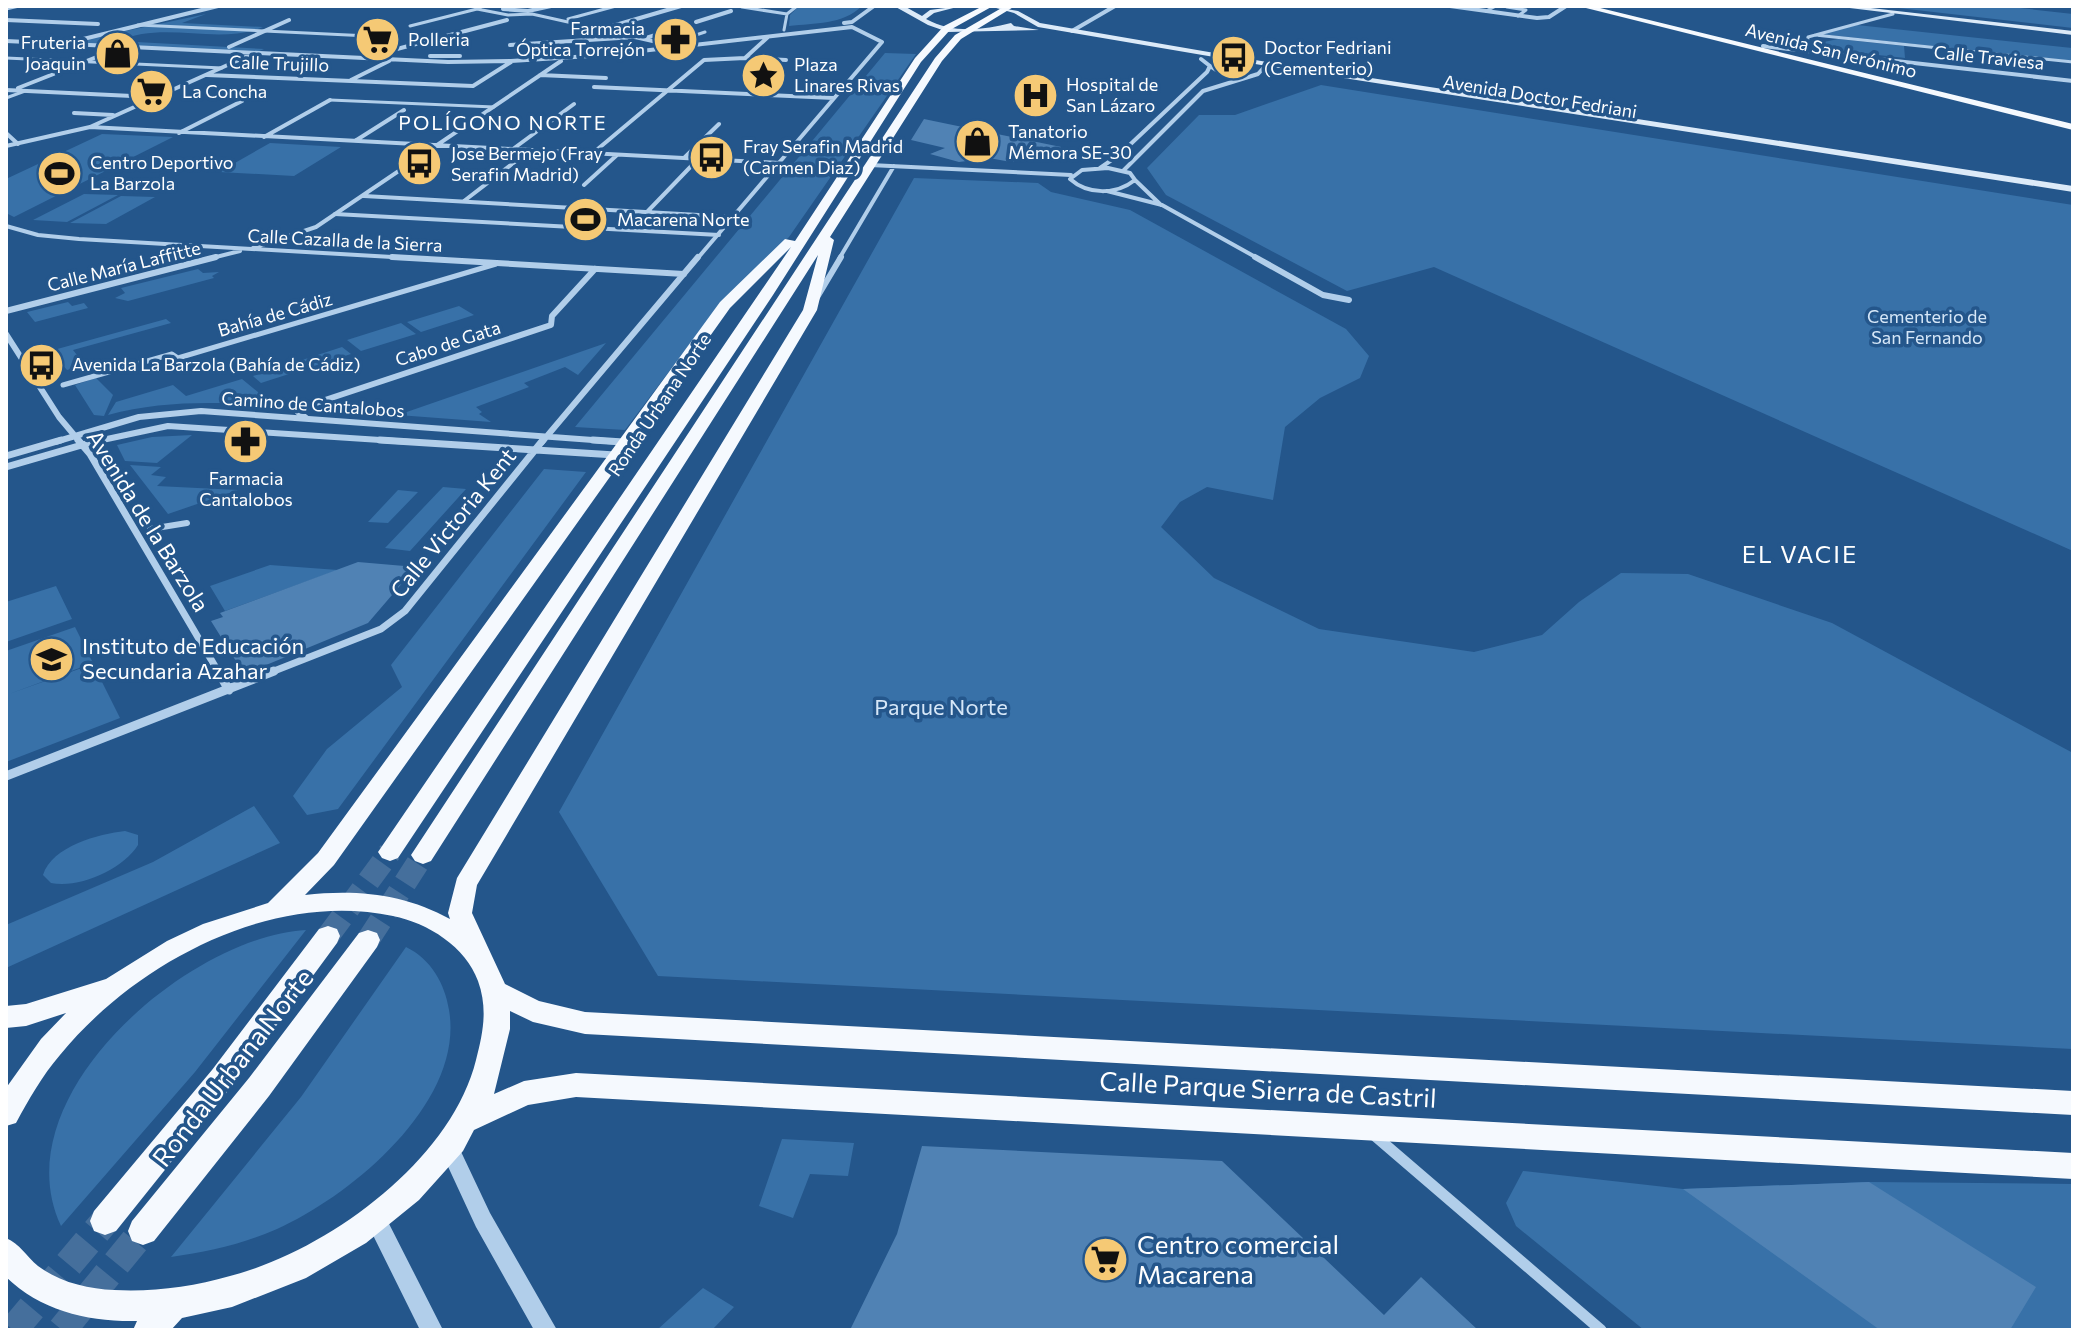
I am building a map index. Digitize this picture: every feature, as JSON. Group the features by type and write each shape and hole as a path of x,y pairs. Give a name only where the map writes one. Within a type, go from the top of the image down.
{"main road":[{"path":"897,6 924,18 931,25 967,30 1002,27 1022,17"},
{"path":"924,18 932,11 958,6"},
{"path":"990,6 1009,7"},
{"name":"Ronda Urbana Norte","path":"390,852 766,295 918,60 947,28 990,6"},
{"name":"Avenida San Jerónimo","path":"1582,6 2073,124"},
{"name":"Avenida San Jerónimo","path":"1598,6 1791,55"},
{"path":"1836,6 2073,32"},
{"path":"1857,6 2073,32"},
{"name":"Avenida Doctor Fedriani","path":"1009,7 1038,25 1265,67 2073,197"},
{"name":"Ronda Urbana Norte","path":"423,855 938,60 967,30 1009,7"},
{"name":"Avenida Doctor Fedriani","path":"1002,27 1035,29 1201,59 2073,189"},
{"path":"276,911 326,859 725,305 812,220"},
{"path":"6,1253 34,1282 90,1304 171,1307 216,1298 297,1267 376,1219 408,1190 448,1145 467,1120 489,1070 496,1041 491,979 460,913 465,884 810,310 833,220"},
{"path":"6,1114 36,1062 87,1009 116,985 184,944 249,918 276,911 353,901 409,910 434,920 456,934 491,979"},
{"name":"Ronda Urbana Norte","path":"105,1221 222,1078 328,936"},
{"name":"Ronda Urbana Norte","path":"143,1231 259,1087 368,940"},
{"name":"Calle Parque Sierra de Castril","path":"491,979 533,1011 585,1023 2073,1103"},
{"path":"6,1017 26,1015 116,985"},
{"name":"Calle Parque Sierra de Castril","path":"467,1120 524,1093 562,1085 2073,1166"},
{"path":"149,1330 171,1307"}],"street":[{"path":"6,9 19,6"},
{"path":"64,44 218,6"},
{"path":"410,26 483,6"},
{"path":"510,7 503,9 528,11 551,6"},
{"path":"563,20 616,6"},
{"path":"602,29 681,6"},
{"path":"784,30 787,14 797,6"},
{"path":"6,39 392,59 511,61 563,59 852,25 874,6"},
{"path":"1072,31 1115,6"},
{"path":"1450,6 1518,16 1549,17 1566,6"},
{"path":"1486,11 1496,6"},
{"path":"645,39 744,7 787,14"},
{"path":"1507,7 1532,8"},
{"path":"1518,16 1526,10 1521,7"},
{"path":"477,9 508,15 532,14 666,44"},
{"path":"378,54 532,14"},
{"path":"1806,52 1808,37 1893,14"},
{"path":"6,20 98,24"},
{"path":"229,47 289,20"},
{"path":"138,25 390,37"},
{"path":"6,39 77,39 464,57 571,54 852,25"},
{"name":"Calle Victoria Kent","path":"6,776 229,690 394,621 545,437 882,42 852,25"},
{"path":"672,43 705,32"},
{"path":"1815,35 2073,62"},
{"path":"510,45 635,37"},
{"path":"745,58 769,37"},
{"name":"Calle Traviesa","path":"1763,46 2073,81"},
{"path":"13,90 121,47"},
{"path":"6,146 90,127 264,49"},
{"name":"Calle Traviesa","path":"1791,55 1806,52"},
{"name":"Calle María Laffitte","path":"6,311 299,235 335,214 571,54"},
{"path":"6,58 222,68"},
{"path":"350,81 392,59"},
{"path":"1201,59 1218,71 1251,76"},
{"path":"592,154 704,60 786,60"},
{"name":"Calle Trujillo","path":"207,75 473,86 511,61"},
{"path":"1100,168 1119,155 1210,66"},
{"path":"1123,171 1203,91 1251,76 1265,67"},
{"path":"540,75 606,78"},
{"path":"594,87 606,78"},
{"path":"1194,84 1203,91"},
{"path":"594,87 834,98"},
{"path":"6,90 158,97"},
{"path":"6,98 25,91"},
{"path":"264,137 330,100 494,107"},
{"path":"179,133 242,101"},
{"path":"513,150 574,104"},
{"path":"354,142 404,110"},
{"path":"74,113 118,115"},
{"path":"684,158 719,124"},
{"path":"90,127 780,163"},
{"path":"6,133 18,144"},
{"path":"464,201 529,151"},
{"path":"584,185 618,155"},
{"path":"647,212 698,159"},
{"path":"870,165 1071,175 1100,168 1123,171 1162,205 1323,295 1349,300"},
{"path":"810,310 894,166"},
{"path":"1071,175 1072,183 1077,186 1162,205"},
{"path":"1107,191 1126,187 1135,180"},
{"path":"363,195 734,217"},
{"path":"335,214 719,235"},
{"name":"Calle Cazalla de la Sierra","path":"6,226 38,235 79,239 684,274"},
{"name":"Bahía de Cádiz","path":"63,385 172,354 178,358 496,264"},
{"name":"Cabo de Gata","path":"306,419 298,412 310,405 551,325 552,316 595,269"},
{"name":"Avenida de la Barzola","path":"6,334 82,445 229,690"},
{"name":"Camino de Cantalobos","path":"6,456 139,417 201,411 545,437 619,449"},
{"name":"Camino de Cantalobos","path":"6,467 140,429 196,425 535,451 619,449"},
{"path":"150,529 187,523"},
{"path":"1365,1127 1601,1330"},
{"path":"448,1145 483,1220 546,1330"},
{"path":"376,1219 432,1330"}],"green space":[{"path":"799,6 862,6 837,20 789,26 790,15"},
{"path":"1881,6 2002,6 2073,14 2073,28"},
{"path":"206,14 182,23 263,27 227,34 154,33 118,41 264,49 255,53 64,44"},
{"path":"1857,25 2072,48 2073,61 1820,34"},
{"path":"1838,39 1904,46 1905,58 1816,48 1825,46 1819,43"},
{"path":"885,53 916,54 789,237 719,305 625,430 575,427"},
{"name":"Cementerio de San Fernando","path":"1321,85 2073,205 2073,551 1434,267 1347,291 1166,195 1147,168 1199,115 1235,115"},
{"name":"Centro Deportivo La Barzola","path":"102,134 173,137 14,217 6,213 6,179"},
{"path":"270,143 341,147 294,176 219,172"},
{"name":"Parque Norte","path":"914,178 1038,183 1051,192 1130,210 1346,329 1369,356 1360,378 1320,398 1285,427 1273,500 1207,487 1180,502 1161,527 1214,578 1319,629 1474,652 1542,635 1579,602 1621,573 1688,574 1832,623 2073,753 2073,1049 658,976 559,812"},
{"path":"84,194 118,195 67,222 33,220"},
{"path":"121,196 155,197 106,224 70,223"},
{"path":"198,269 203,273 219,272 212,276 214,278 128,301 115,298 125,293 121,288"},
{"path":"68,302 72,306 84,303 88,308 35,322 27,312"},
{"path":"459,306 474,315 421,332 407,322"},
{"path":"166,319 171,323 73,350 85,365 67,370 50,351"},
{"path":"401,323 416,334 361,351 347,340"},
{"path":"606,343 578,375 565,367 524,383 529,387 476,407 482,412 479,414 491,422 398,415"},
{"path":"342,347 351,354 261,383 253,376"},
{"path":"96,378 113,395 104,416 94,415 75,385"},
{"path":"242,379 275,406 192,403 108,415 116,402 173,385 186,396"},
{"path":"192,435 157,463 125,461 117,445 152,437"},
{"path":"130,465 161,467 151,475 166,477 157,486 238,490 168,514"},
{"path":"544,469 586,472 338,809 307,815 293,796 327,749 402,687 391,665"},
{"path":"443,487 466,489 410,551 385,548"},
{"path":"398,490 418,492 388,523 368,522"},
{"path":"270,565 338,570 225,611 210,586"},
{"path":"56,586 72,619 6,642 6,602"},
{"name":"Instituto de Educación Secundaria Azahar","path":"75,627 93,663 9,694 93,664 120,718 6,762 6,651"},
{"path":"254,806 280,843 6,968 6,925 153,862"},
{"path":"125,831 138,835 138,845 111,869 74,883 51,883 43,875 48,865 66,849 102,835"},
{"path":"306,930 195,1072 61,1226 49,1176 57,1126 81,1077 117,1032 161,992 210,960 260,939"},
{"path":"406,947 430,965 444,991 449,1010 449,1044 439,1078 421,1111 397,1142 368,1169 306,1214 251,1239 171,1257 301,1097"},
{"path":"782,1139 854,1143 848,1176 810,1174 793,1218 759,1206"},
{"path":"1523,1171 1683,1189 1869,1182 2073,1184 2073,1330 1644,1330 1516,1226 1506,1203"},
{"path":"703,1288 734,1307 712,1330 657,1330"}],"building":[{"name":"Tanatorio Mémora SE-30","path":"924,119 1071,149 1011,162 989,158 959,162 930,154 945,148 911,140"},
{"path":"358,562 416,567 368,623 244,674 211,621 223,617 220,613"},
{"name":"Centro comercial Macarena","path":"922,1146 1222,1161 1384,1315 1421,1277 1478,1330 850,1330 897,1234"},
{"path":"1869,1182 2036,1287 2010,1330 1880,1330 1683,1189"}],"tunnel":[{"path":"328,936 390,852"},
{"path":"368,940 423,855"},
{"path":"13,1330 105,1221"},
{"path":"62,1330 143,1231"}],"place":[{"name":"Farmacia Óptica Torrejón","path":"676,39"},
{"name":"Polleria","path":"377,40"},
{"name":"Fruteria Joaquin","path":"117,53"},
{"name":"Doctor Fedriani (Cementerio)","path":"1233,58"},
{"name":"Plaza Linares Rivas","path":"763,75"},
{"name":"La Concha","path":"151,92"},
{"name":"Hospital de San Lázaro","path":"1035,95"},
{"name":"Tanatorio Mémora SE-30","path":"977,142"},
{"name":"Fray Serafin Madrid (Carmen Diaz)","path":"712,157"},
{"name":"Jose Bermejo (Fray Serafin Madrid)","path":"420,164"},
{"name":"Centro Deportivo La Barzola","path":"59,173"},
{"name":"Macarena Norte","path":"586,220"},
{"name":"Avenida La Barzola (Bahía de Cádiz)","path":"41,365"},
{"name":"Farmacia Cantalobos","path":"246,441"},
{"name":"Instituto de Educación Secundaria Azahar","path":"51,659"},
{"name":"Centro comercial Macarena","path":"1106,1260"}],"district":[{"name":"POLÍGONO NORTE","path":"503,123"},
{"name":"EL VACIE","path":"1800,555"}]}
